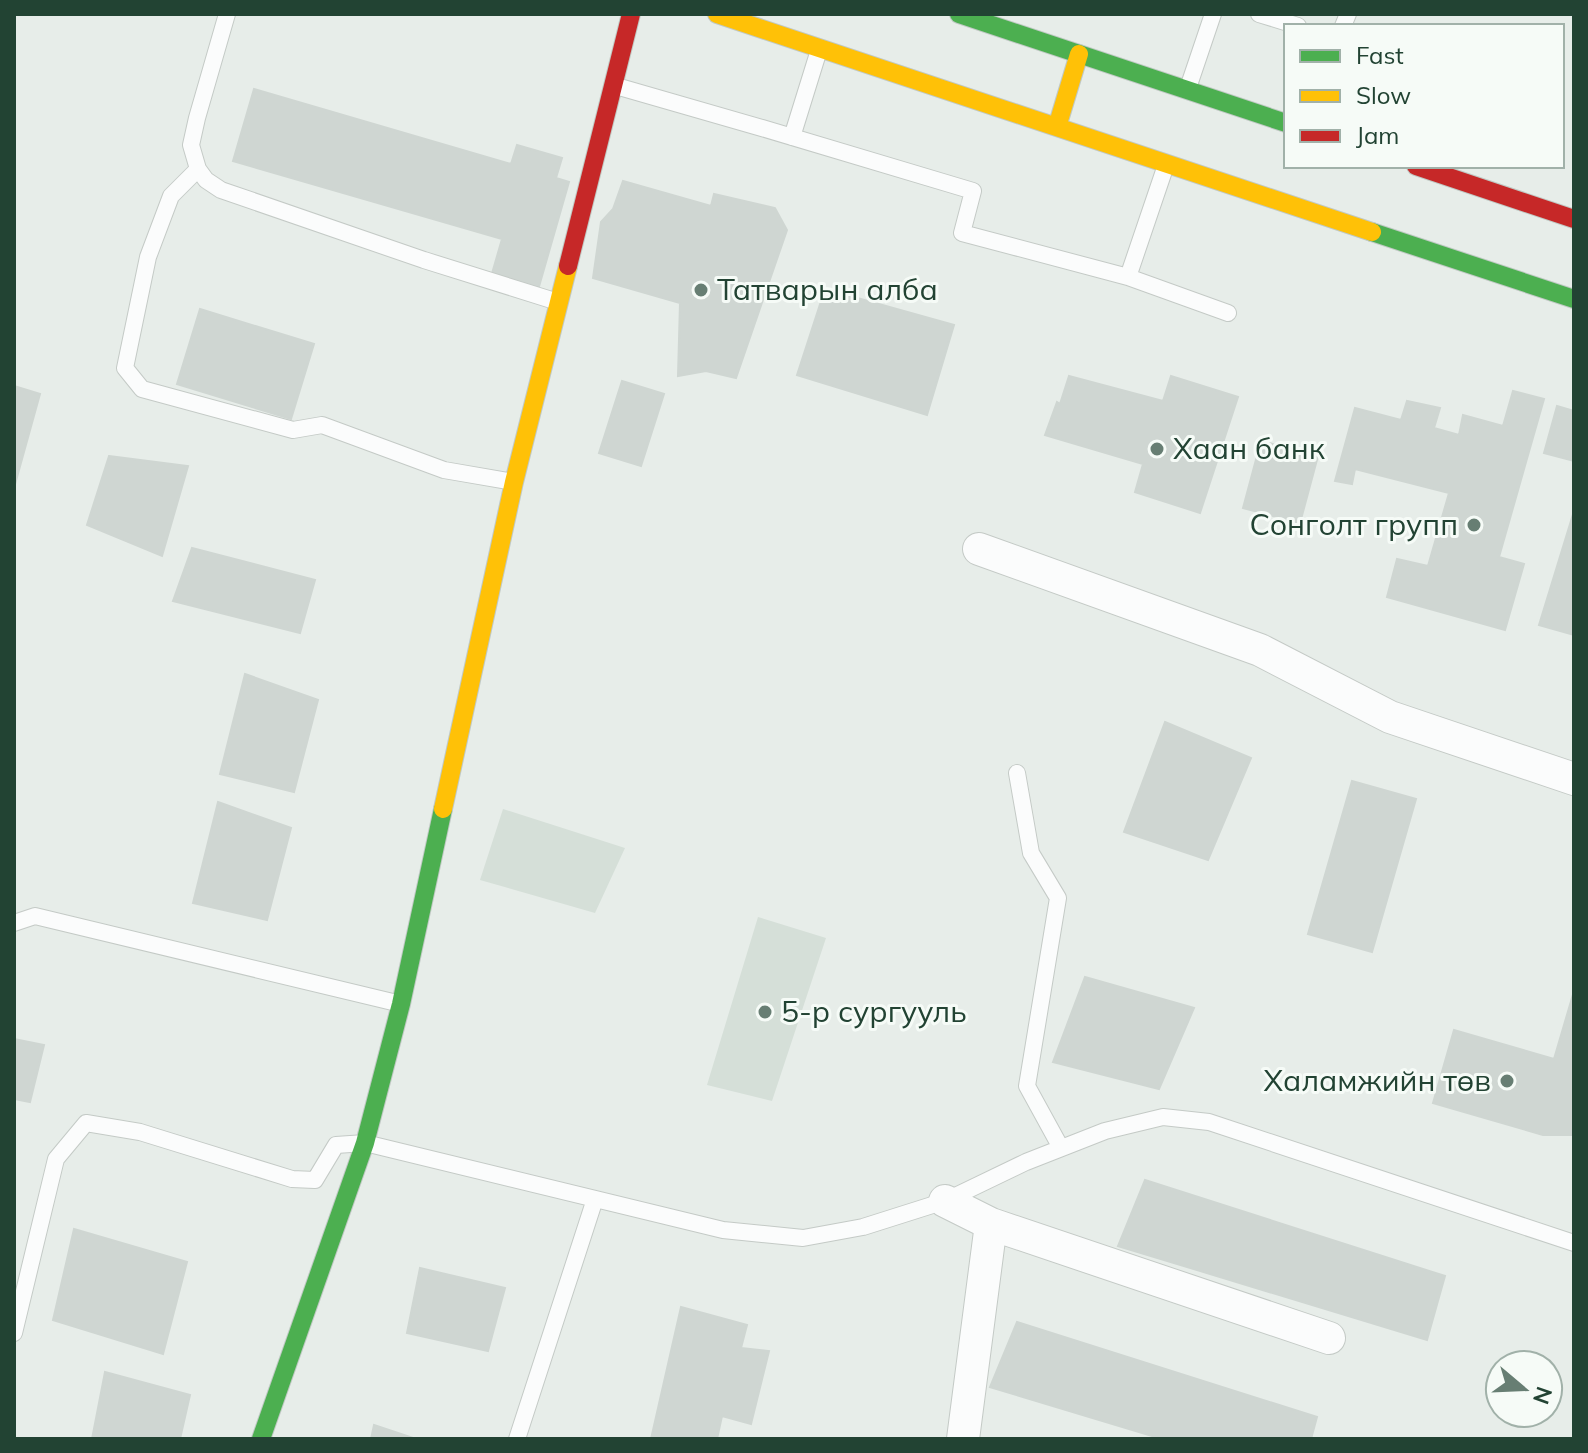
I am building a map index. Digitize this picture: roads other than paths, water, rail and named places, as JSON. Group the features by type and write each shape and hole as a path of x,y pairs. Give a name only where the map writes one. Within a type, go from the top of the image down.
{"main road":[{"path":"261,1439 365,1143 401,1004 514,482 631,14"},
{"path":"717,14 1574,299"},
{"path":"959,14 1284,122"},
{"path":"1057,127 1079,54"},
{"path":"1422,168 1574,219"}],"street":[{"path":"979,549 1260,650 1390,717 1574,779"},
{"path":"945,1201 991,1224 1329,1338"},
{"path":"963,1439 991,1224"}],"lane":[{"path":"227,14 191,145 198,169 206,180 221,190 560,303"},
{"path":"1188,90 1213,14"},
{"path":"1259,14 1292,24"},
{"path":"792,137 820,49"},
{"path":"613,86 973,191 962,233 1128,277 1228,313"},
{"path":"1128,277 1166,164"},
{"path":"198,169 171,196 148,257 125,368 142,389 293,430 322,425 444,470 514,482"},
{"path":"1017,773 1031,853 1058,898 1027,1086 1061,1148"},
{"path":"14,923 35,916 401,1004"},
{"path":"14,1333 56,1159 86,1123 140,1132 292,1179 315,1180 336,1145 365,1143 723,1230 803,1238 863,1227 945,1201 1026,1162 1105,1131 1163,1117 1209,1122 1574,1243"},
{"path":"517,1439 595,1199"}],"place":[{"name":"Татварын алба","path":"701,290"},
{"name":"Хаан банк","path":"1157,449"},
{"name":"Сонголт групп","path":"1474,525"},
{"name":"5-р сургууль","path":"765,1012"},
{"name":"Халамжийн төв","path":"1507,1081"}]}
